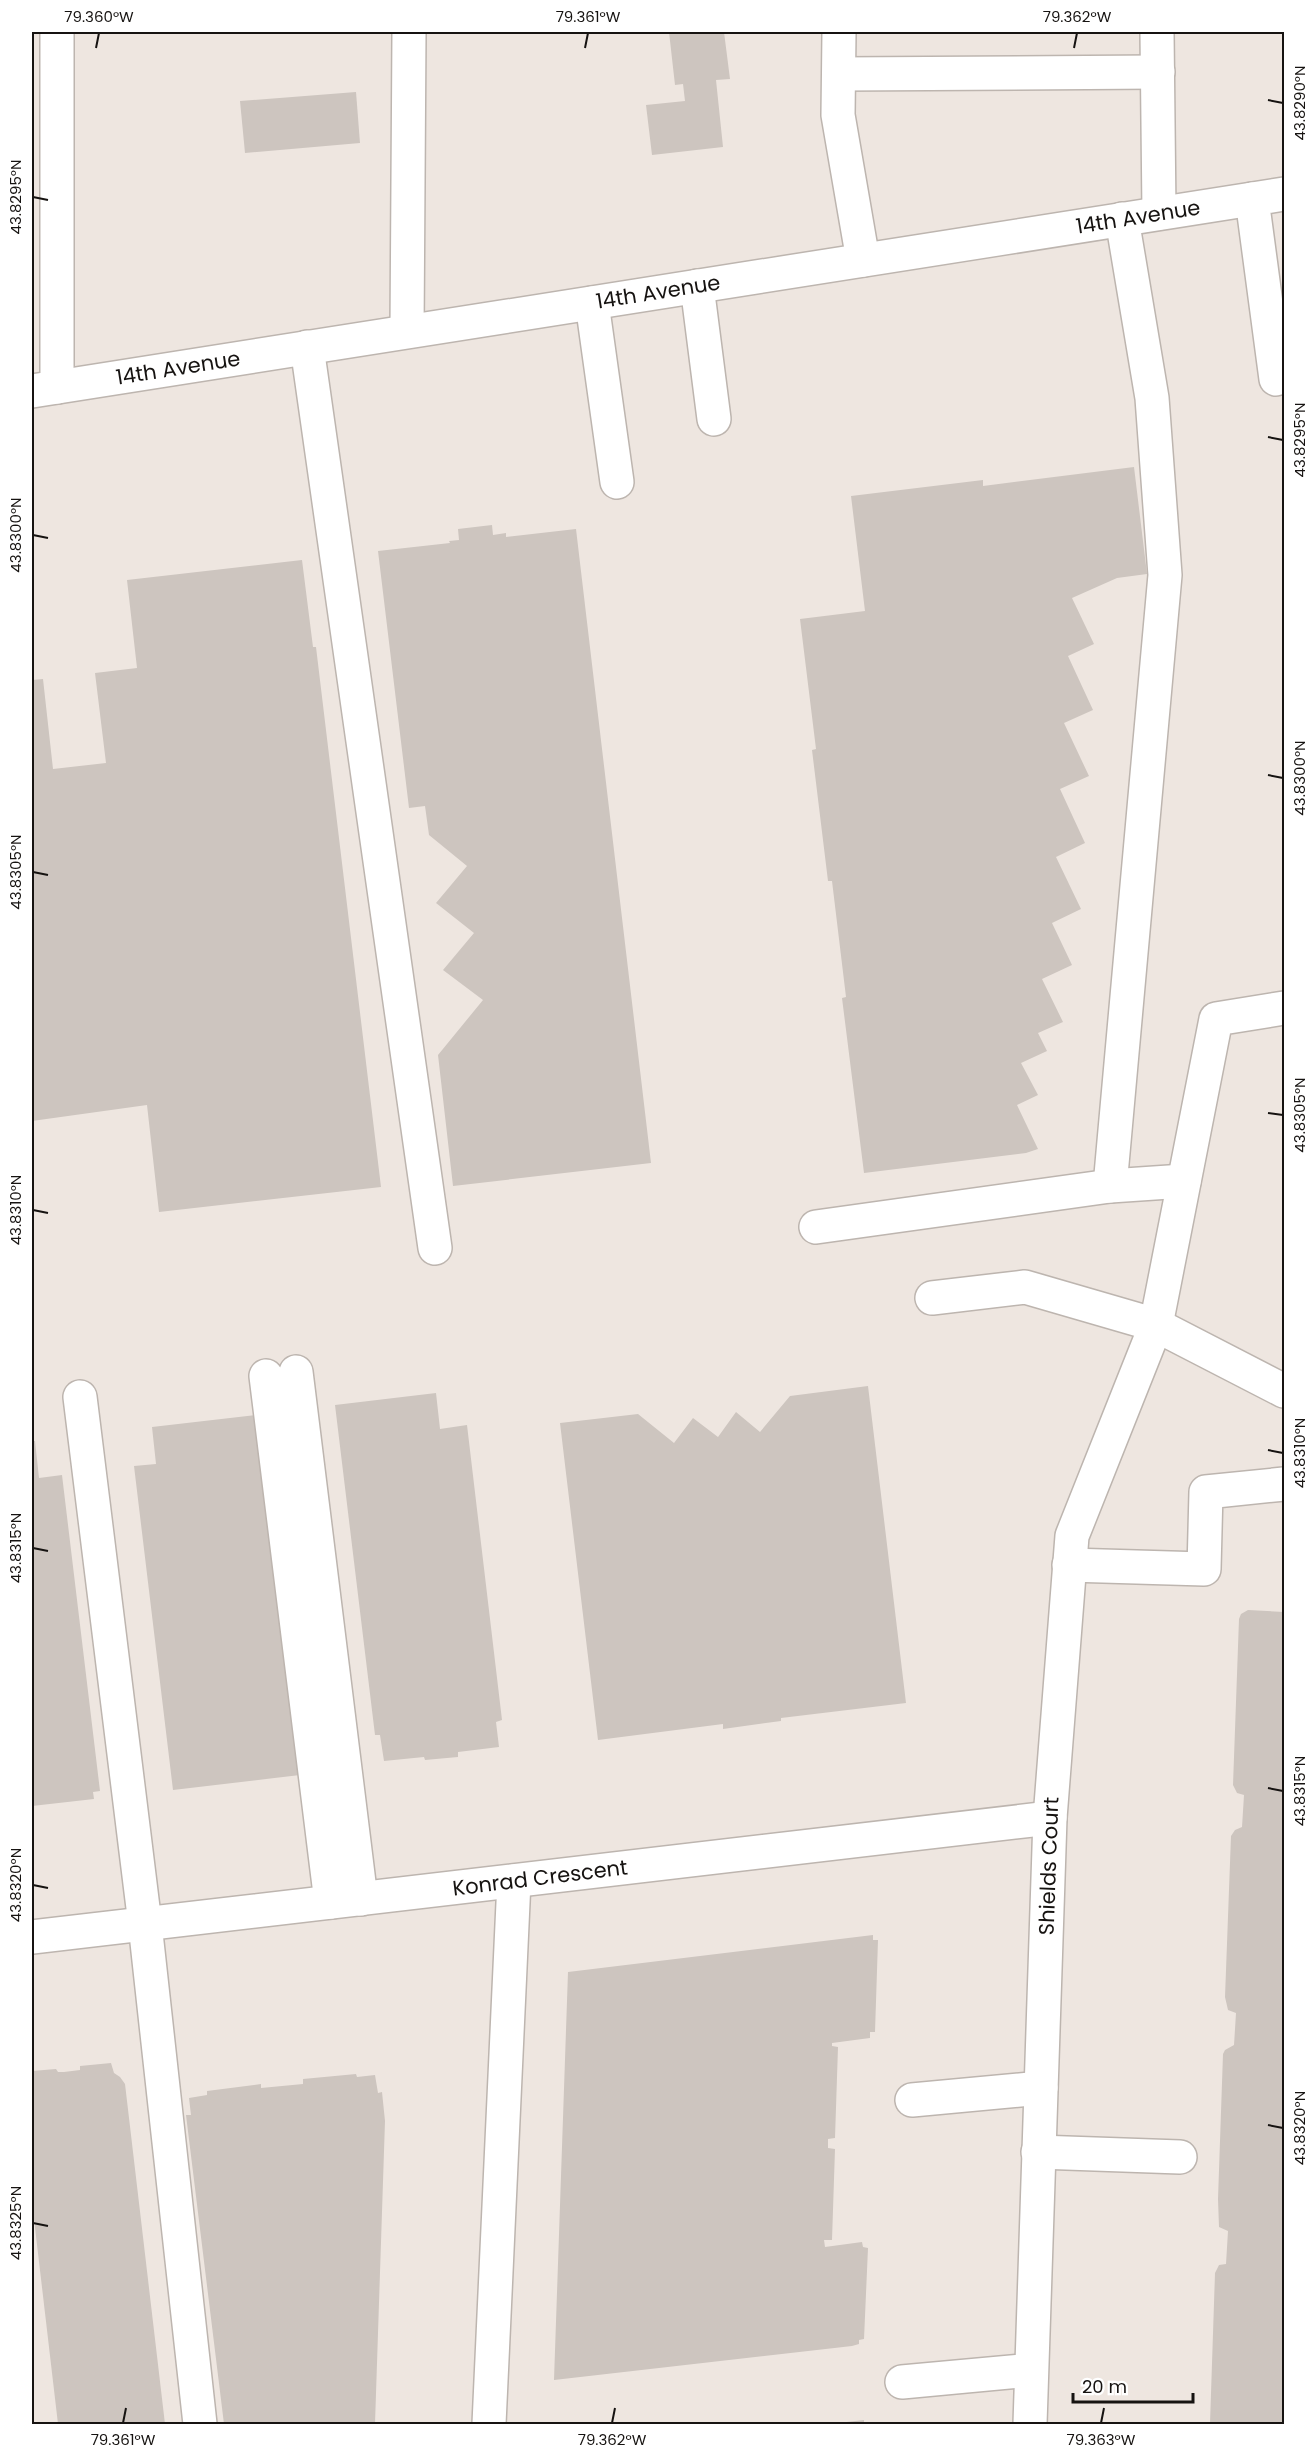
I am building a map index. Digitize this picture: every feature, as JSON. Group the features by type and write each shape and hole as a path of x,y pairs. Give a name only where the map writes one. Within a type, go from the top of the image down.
{"street":[{"path":"44,389 57,32"},
{"path":"407,331 409,32"},
{"path":"839,32 838,115 863,260"},
{"path":"1157,32 1159,213"},
{"path":"839,74 1158,72"},
{"name":"14th Avenue","path":"44,389 1284,194"},
{"path":"1252,199 1276,380"},
{"path":"1110,1186 1165,574 1152,398 1122,219"},
{"path":"697,286 714,419"},
{"path":"592,303 617,482"},
{"path":"308,347 435,1248"},
{"name":"Shields Court","path":"1029,2424 1050,1818 1072,1536 1156,1325 1216,1019 1284,1008"},
{"path":"816,1227 1110,1186 1184,1181"},
{"path":"932,1298 1025,1287 1156,1325 1284,1391"},
{"path":"281,1374 346,1900"},
{"path":"80,1397 145,1924 200,2424"},
{"path":"1070,1565 1204,1569 1206,1492 1284,1484"},
{"name":"Konrad Crescent","path":"32,1937 1050,1818"},
{"path":"489,2424 514,1881"},
{"path":"912,2100 1041,2088"},
{"path":"1038,2152 1180,2157"},
{"path":"902,2382 1031,2370"}],"building":[{"path":"669,32 724,32 730,79 716,80 723,147 652,155 646,105 685,101 683,84 675,85"},
{"path":"356,92 360,143 245,153 240,101"},
{"path":"1134,467 1147,574 1117,578 1072,598 1094,644 1068,656 1093,710 1064,723 1089,776 1060,789 1085,843 1056,857 1081,909 1052,923 1072,965 1042,979 1063,1022 1038,1033 1047,1051 1021,1063 1038,1095 1017,1105 1038,1149 1026,1153 864,1173 842,998 846,997 832,881 828,881 812,750 816,749 800,619 865,611 851,496 983,480 983,486"},
{"path":"492,525 493,535 506,533 506,537 576,529 651,1163 453,1186 438,1055 483,1000 443,970 474,933 436,903 467,866 429,835 425,806 409,808 378,551 450,543 449,541 459,540 458,529"},
{"path":"302,560 313,647 316,647 381,1187 159,1212 147,1105 32,1121 32,680 43,679 53,769 106,763 95,673 137,668 127,580"},
{"path":"868,1386 906,1703 781,1718 781,1721 723,1729 723,1724 598,1740 560,1423 638,1414 674,1443 693,1418 718,1437 736,1412 760,1432 790,1396"},
{"path":"436,1393 440,1429 467,1425 502,1720 496,1722 499,1747 458,1752 458,1757 425,1760 424,1757 384,1761 380,1735 375,1735 335,1405"},
{"path":"256,1415 300,1775 173,1790 134,1466 156,1464 152,1427"},
{"path":"32,1441 35,1441 39,1478 62,1475 100,1791 93,1792 94,1799 32,1806"},
{"path":"1248,1610 1284,1612 1284,2424 1210,2424 1215,2273 1219,2265 1226,2264 1228,2231 1219,2227 1218,2199 1223,2054 1225,2050 1234,2045 1236,2013 1228,2010 1225,1997 1231,1836 1235,1830 1242,1827 1244,1795 1237,1793 1233,1785 1239,1619 1241,1614"},
{"path":"873,1935 873,1940 878,1940 875,2032 870,2032 870,2038 832,2043 832,2046 838,2047 835,2138 828,2139 828,2148 835,2149 832,2240 824,2240 825,2247 862,2242 863,2247 868,2248 864,2339 852,2346 554,2380 568,1972"},
{"path":"111,2063 114,2073 125,2084 165,2424 58,2424 32,2202 32,2071 56,2069 58,2072 64,2072 80,2070 80,2066"},
{"path":"356,2074 357,2077 375,2075 378,2093 382,2092 385,2121 375,2424 224,2424 186,2115 191,2115 189,2098 207,2095 207,2091 261,2084 261,2088 303,2084 303,2079"},
{"path":"864,2420 864,2424 838,2423"}]}
